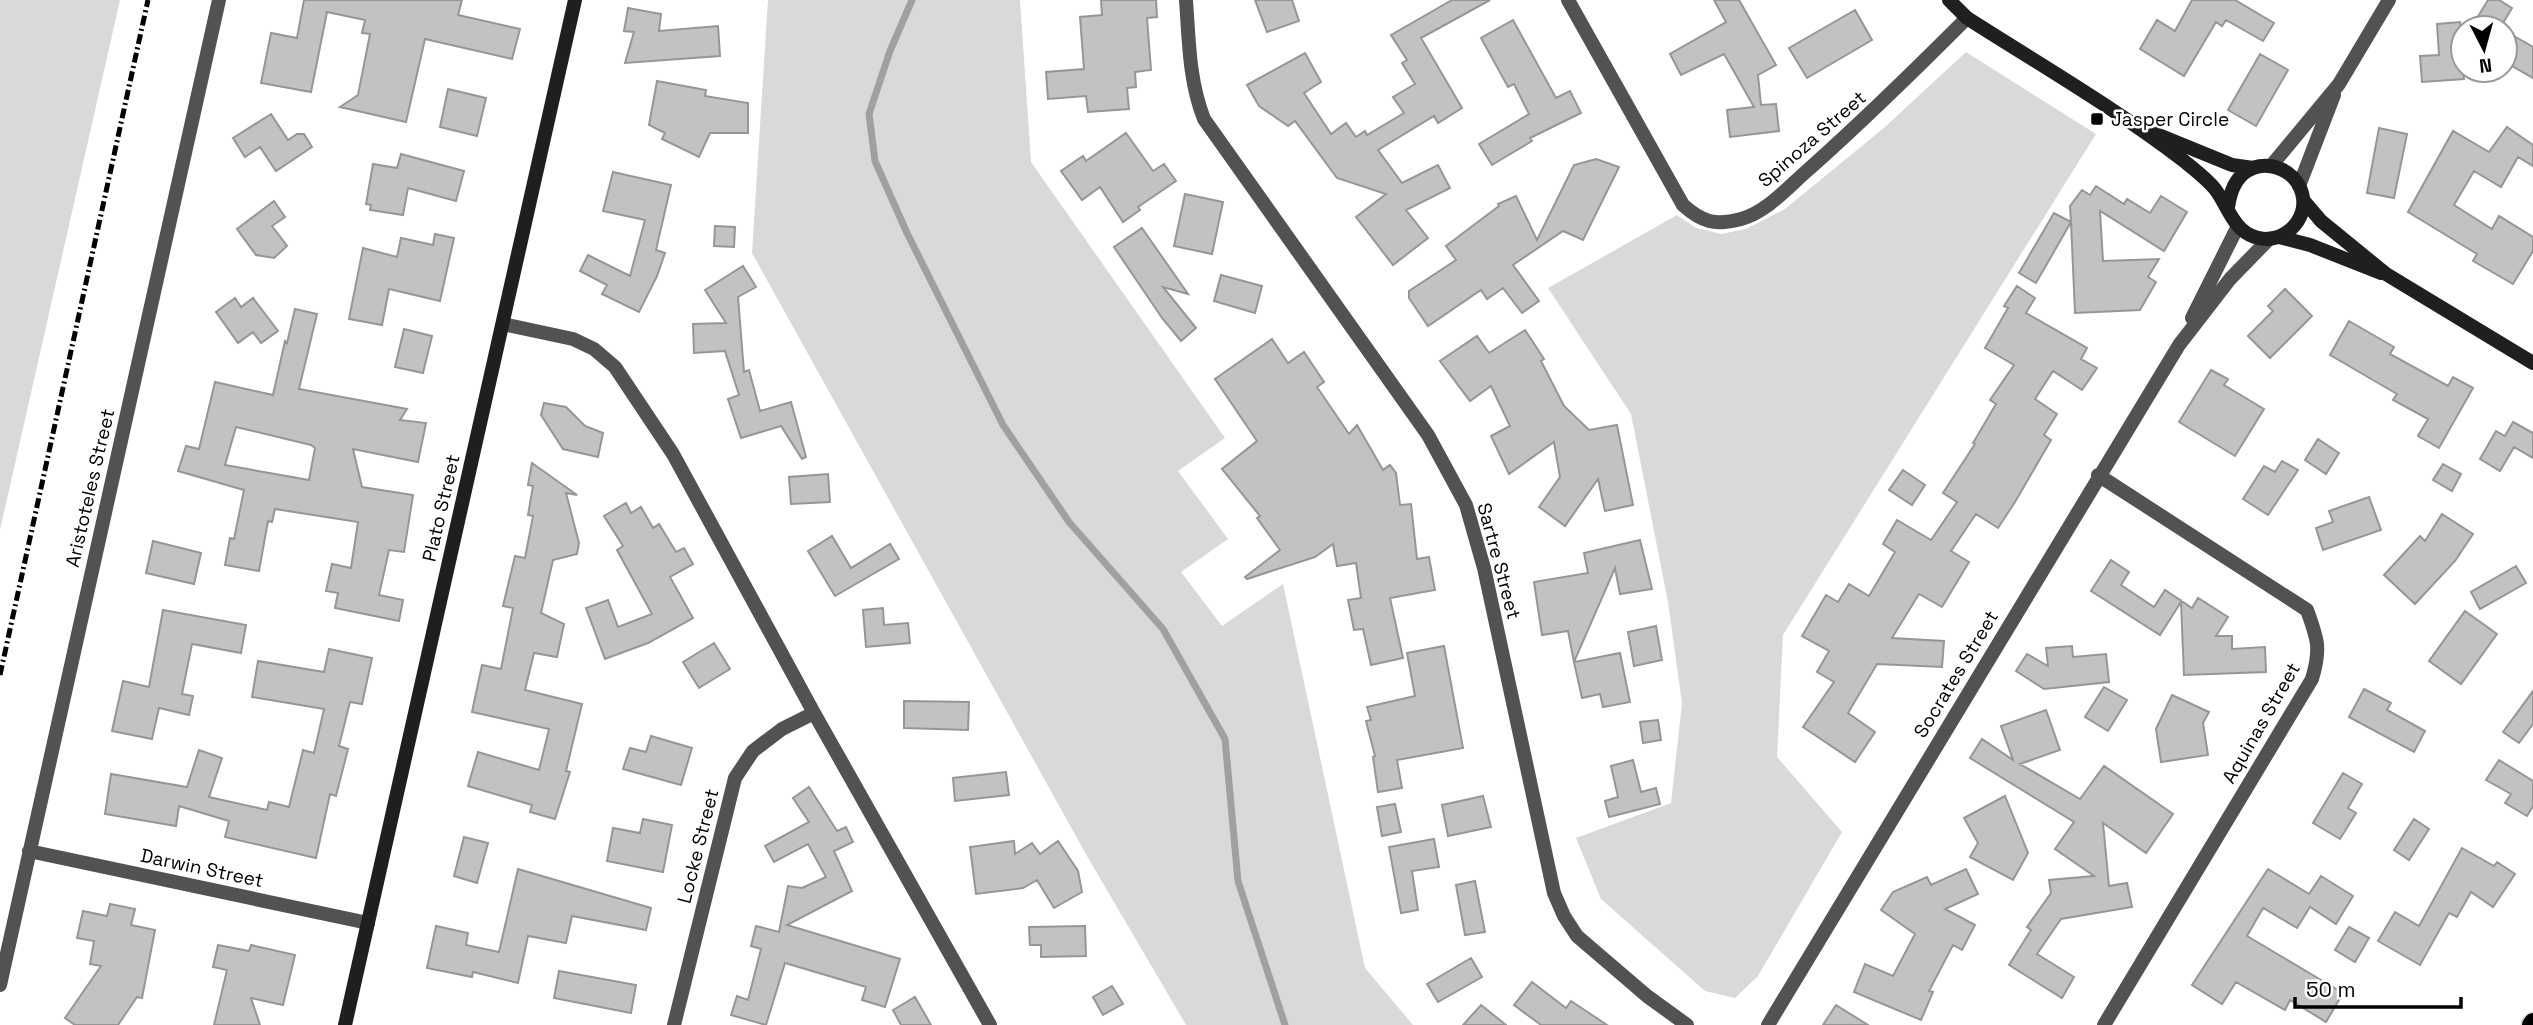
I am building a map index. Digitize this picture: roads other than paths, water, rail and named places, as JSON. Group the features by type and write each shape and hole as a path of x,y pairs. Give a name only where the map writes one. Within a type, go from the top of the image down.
{"street":[{"name":"Aristoteles Street","path":"0,985 219,0"},
{"name":"Plato Street","path":"345,1025 575,0"},
{"name":"Sartre Street","path":"1186,0 1192,78 1196,99 1205,119 1428,435 1466,505 1487,580 1554,893 1564,916 1577,936 1647,996 1686,1025"},
{"name":"Spinoza Street","path":"1568,0 1683,205 1698,219 1721,223 1744,218 1774,200 1875,110 1967,18"},
{"path":"1949,0 1967,18 2134,124 2186,162 2214,188 2246,234 2310,245 2386,274"},
{"path":"2271,166 2339,84 2389,0"},
{"path":"2299,186 2339,84"},
{"path":"2134,124 2232,165 2253,168 2271,166 2288,172 2299,186 2304,201 2321,221 2386,274 2533,363"},
{"path":"2228,207 2235,183 2253,168"},
{"path":"2274,238 2289,232 2297,223 2304,201"},
{"name":"Socrates Street","path":"1768,1025 2179,345 2238,226"},
{"name":"Socrates Street","path":"2179,345 2230,279 2274,238"},
{"path":"503,324 573,339 594,349 615,368 673,454 814,713 990,1025"},
{"name":"Aquinas Street","path":"2098,475 2307,610 2316,633 2319,655 2312,679 2104,1025"},
{"name":"Locke Street","path":"674,1025 736,778 753,751 782,729 814,713"},
{"name":"Darwin Street","path":"29,851 368,923"}],"waterway":[{"path":"912,0 890,51 869,114 875,161 907,233 1003,425 1069,522 1163,629 1225,739 1238,881 1285,1025"}],"railway":[{"path":"0,675 148,0"}],"place":[{"name":"Jasper Circle","path":"2097,119"}]}
